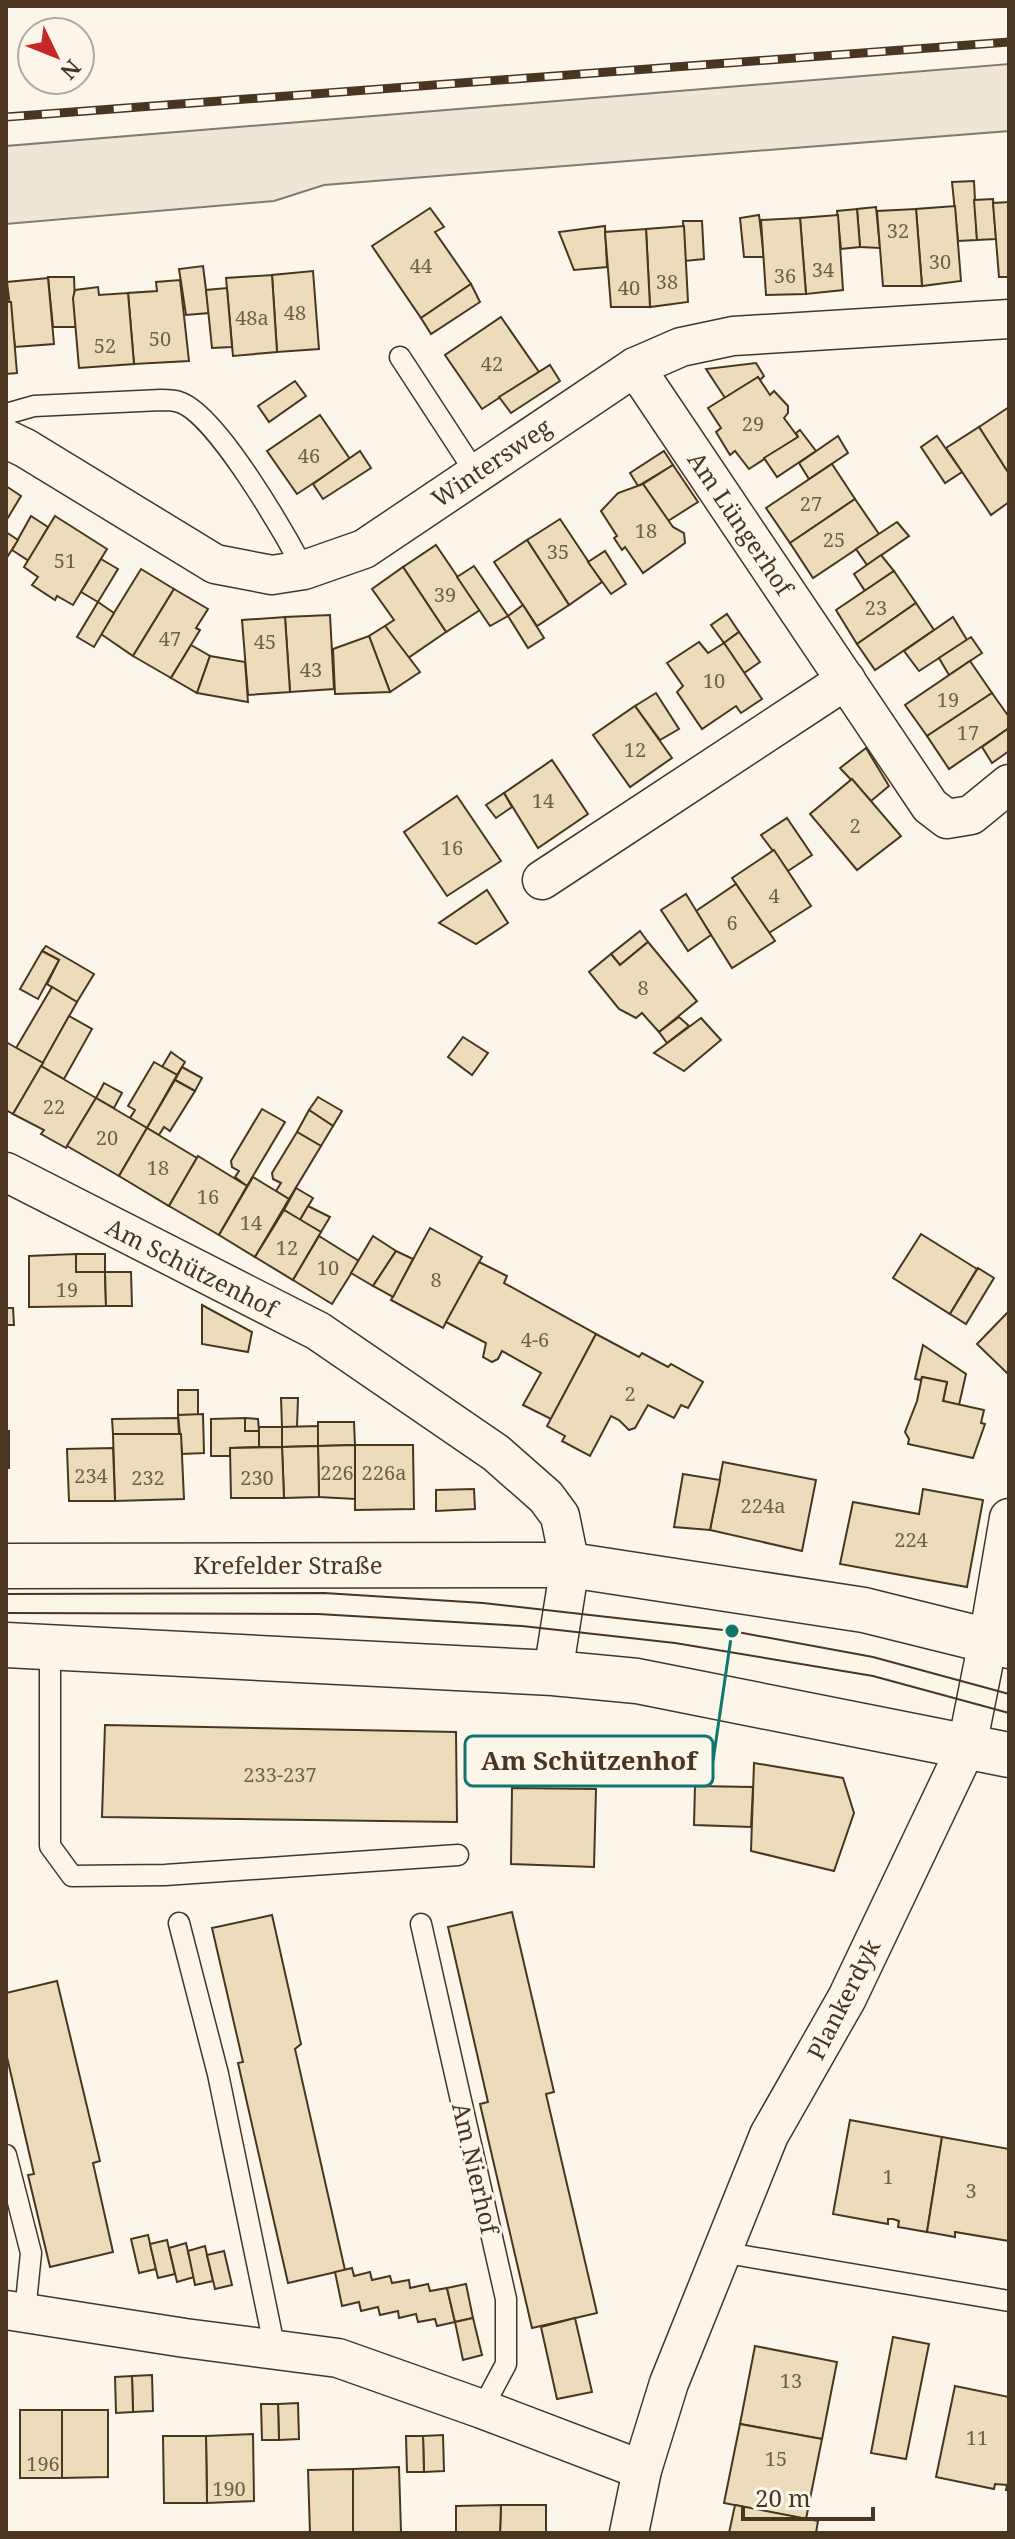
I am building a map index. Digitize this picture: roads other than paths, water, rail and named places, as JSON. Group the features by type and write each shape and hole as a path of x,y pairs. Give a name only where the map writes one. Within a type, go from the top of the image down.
{"street":[{"name":"Wintersweg","path":"6,439 215,564 272,575 304,570 364,549 635,367 681,347 733,336 1009,319"},
{"name":"Am Lüngerhof","path":"635,367 930,806 947,819 971,815 1009,784"},
{"path":"542,880 846,680"},
{"name":"Am Schützenhof","path":"6,1172 318,1331 496,1453 546,1497 560,1516 570,1565"},
{"name":"Plankerdyk","path":"629,2533 642,2470 669,2383 769,2135 847,1998 967,1746 999,1644 1009,1518"},
{"path":"553,1673 570,1565"},
{"name":"Krefelder Straße","path":"6,1566 570,1565 864,1610 999,1644"},
{"path":"6,1645 553,1673 637,1681 1009,1755"},
{"path":"16,2311 338,2358 642,2470"}],"lane":[{"path":"400,357 475,472"},
{"path":"6,414 34,406 161,400 180,402 200,415 220,439 277,519 304,570"},
{"path":"50,1647 50,1846 72,1876 165,1875 458,1855"},
{"path":"179,1923 218,2074 275,2350"},
{"name":"Am Nierhof","path":"421,1924 506,2299 506,2364 482,2409"},
{"path":"6,2155 31,2253 16,2311"},
{"path":"721,2252 1009,2301"}],"tram line":[{"path":"6,1594 324,1593 483,1603 732,1631 873,1657 1009,1694"},
{"path":"6,1613 318,1614 522,1626 675,1643 873,1676 1009,1713"}],"railway":[{"path":"6,117 1009,42"}],"place":[{"name":"Am Schützenhof","path":"732,1631"}]}
